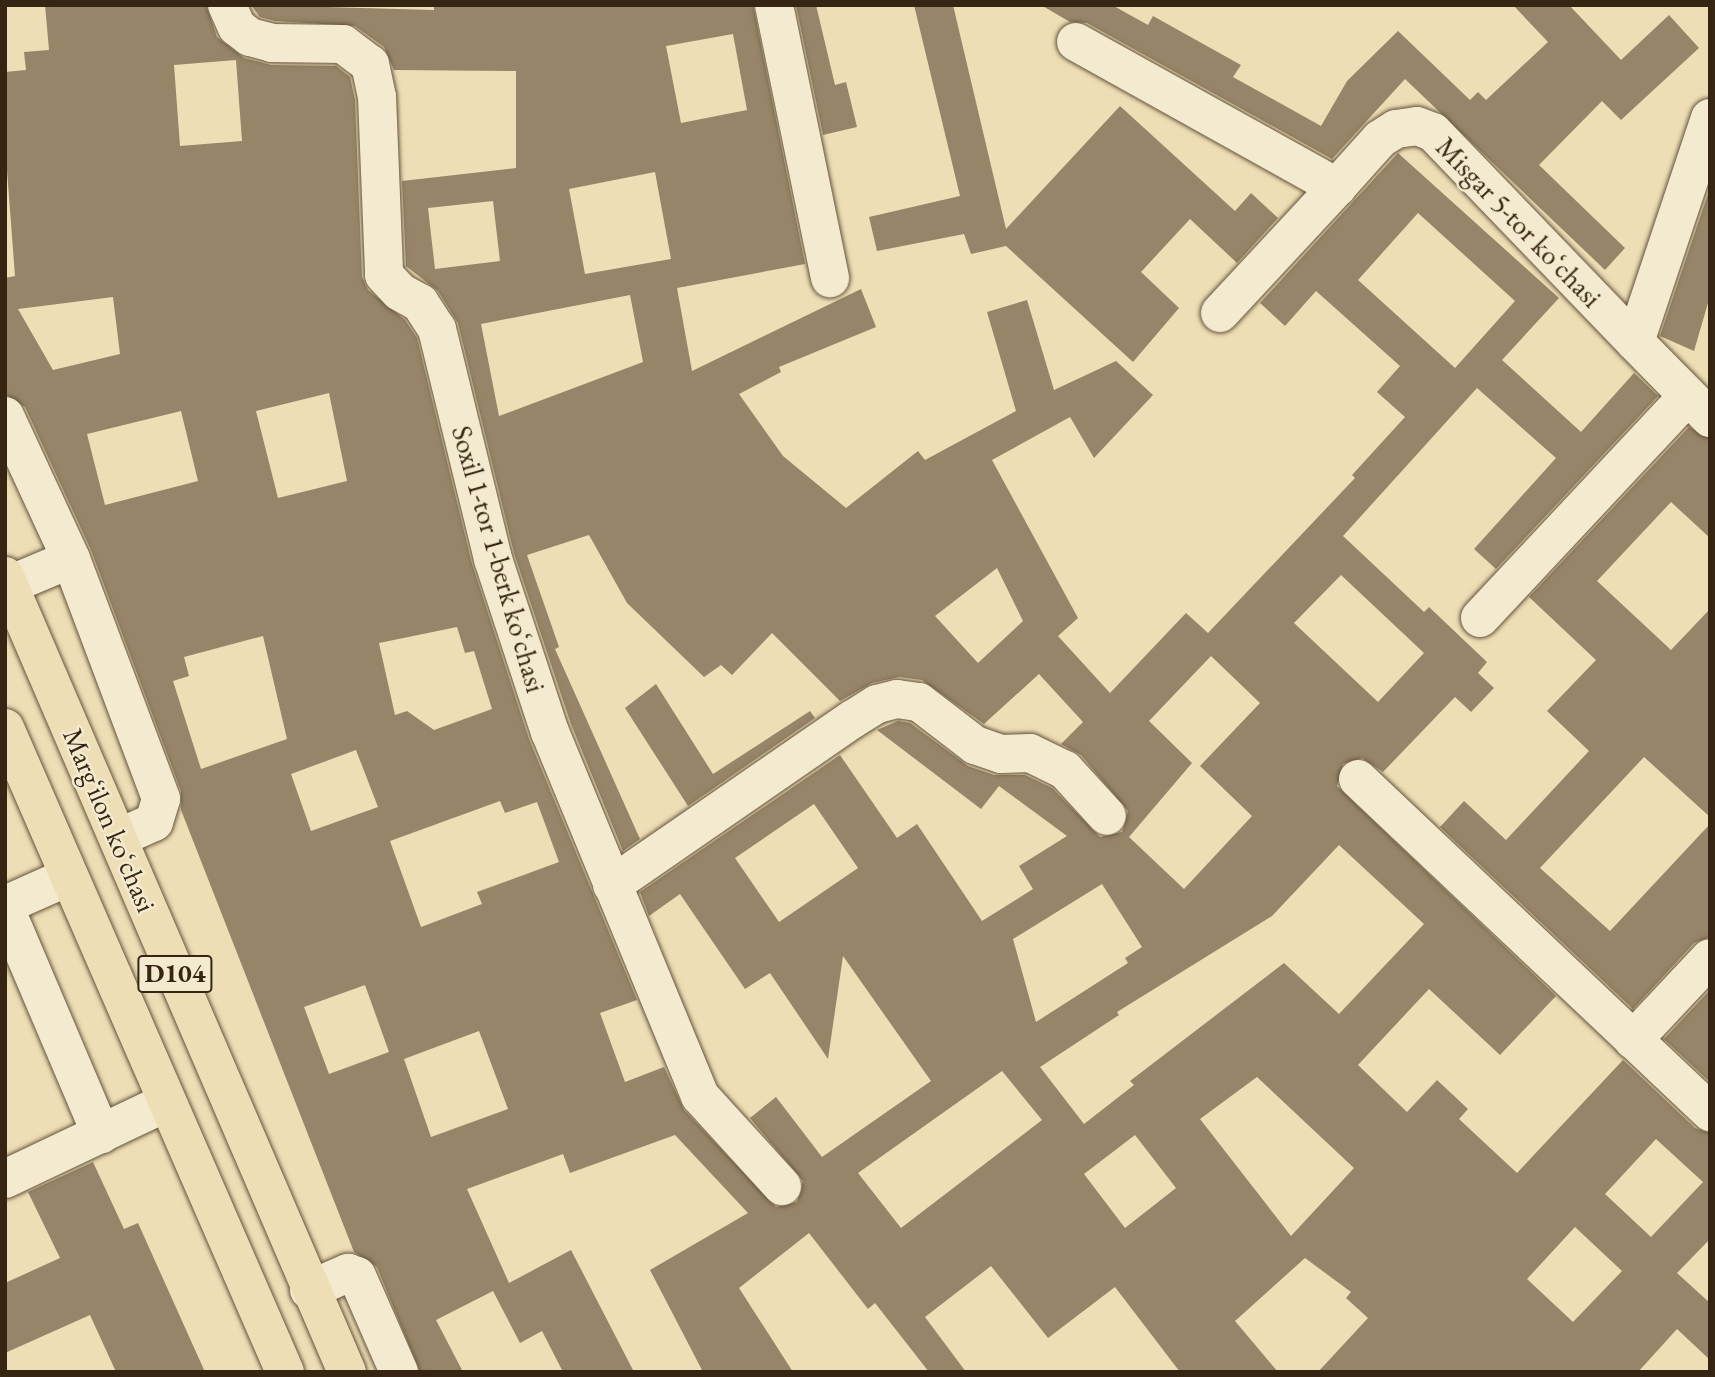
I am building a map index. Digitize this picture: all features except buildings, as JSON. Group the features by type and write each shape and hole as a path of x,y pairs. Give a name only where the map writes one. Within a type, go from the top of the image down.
{"main road":[{"name":"Margʻilon koʻchasi","path":"7,580 309,1290 347,1372"},
{"name":"D104","path":"5,728 285,1372"}],"street":[{"name":"Soxil 1-tor 1-berk koʻchasi","path":"227,5 237,27 250,37 272,43 344,44 370,64 377,97 384,275 400,292 421,303 437,329 493,559 550,732 700,1096 782,1186"},
{"path":"774,5 830,278"},
{"path":"1076,43 1337,187"},
{"path":"1635,342 1710,118"},
{"name":"Misgar 5-tor koʻchasi","path":"1220,313 1380,139 1396,129 1417,126 1433,132 1698,407"},
{"path":"1480,618 1698,407"},
{"path":"6,414 71,559 161,799 155,822 118,838"},
{"path":"7,580 71,559"},
{"path":"612,885 853,719 877,704 897,699 919,702 975,745 1001,754 1030,753 1065,770 1107,816"},
{"path":"1358,779 1710,1112"},
{"path":"68,877 5,907 101,1134"},
{"path":"1633,1041 1710,958"},
{"path":"5,1179 167,1102"},
{"path":"309,1290 348,1273 357,1276 399,1372"}]}
